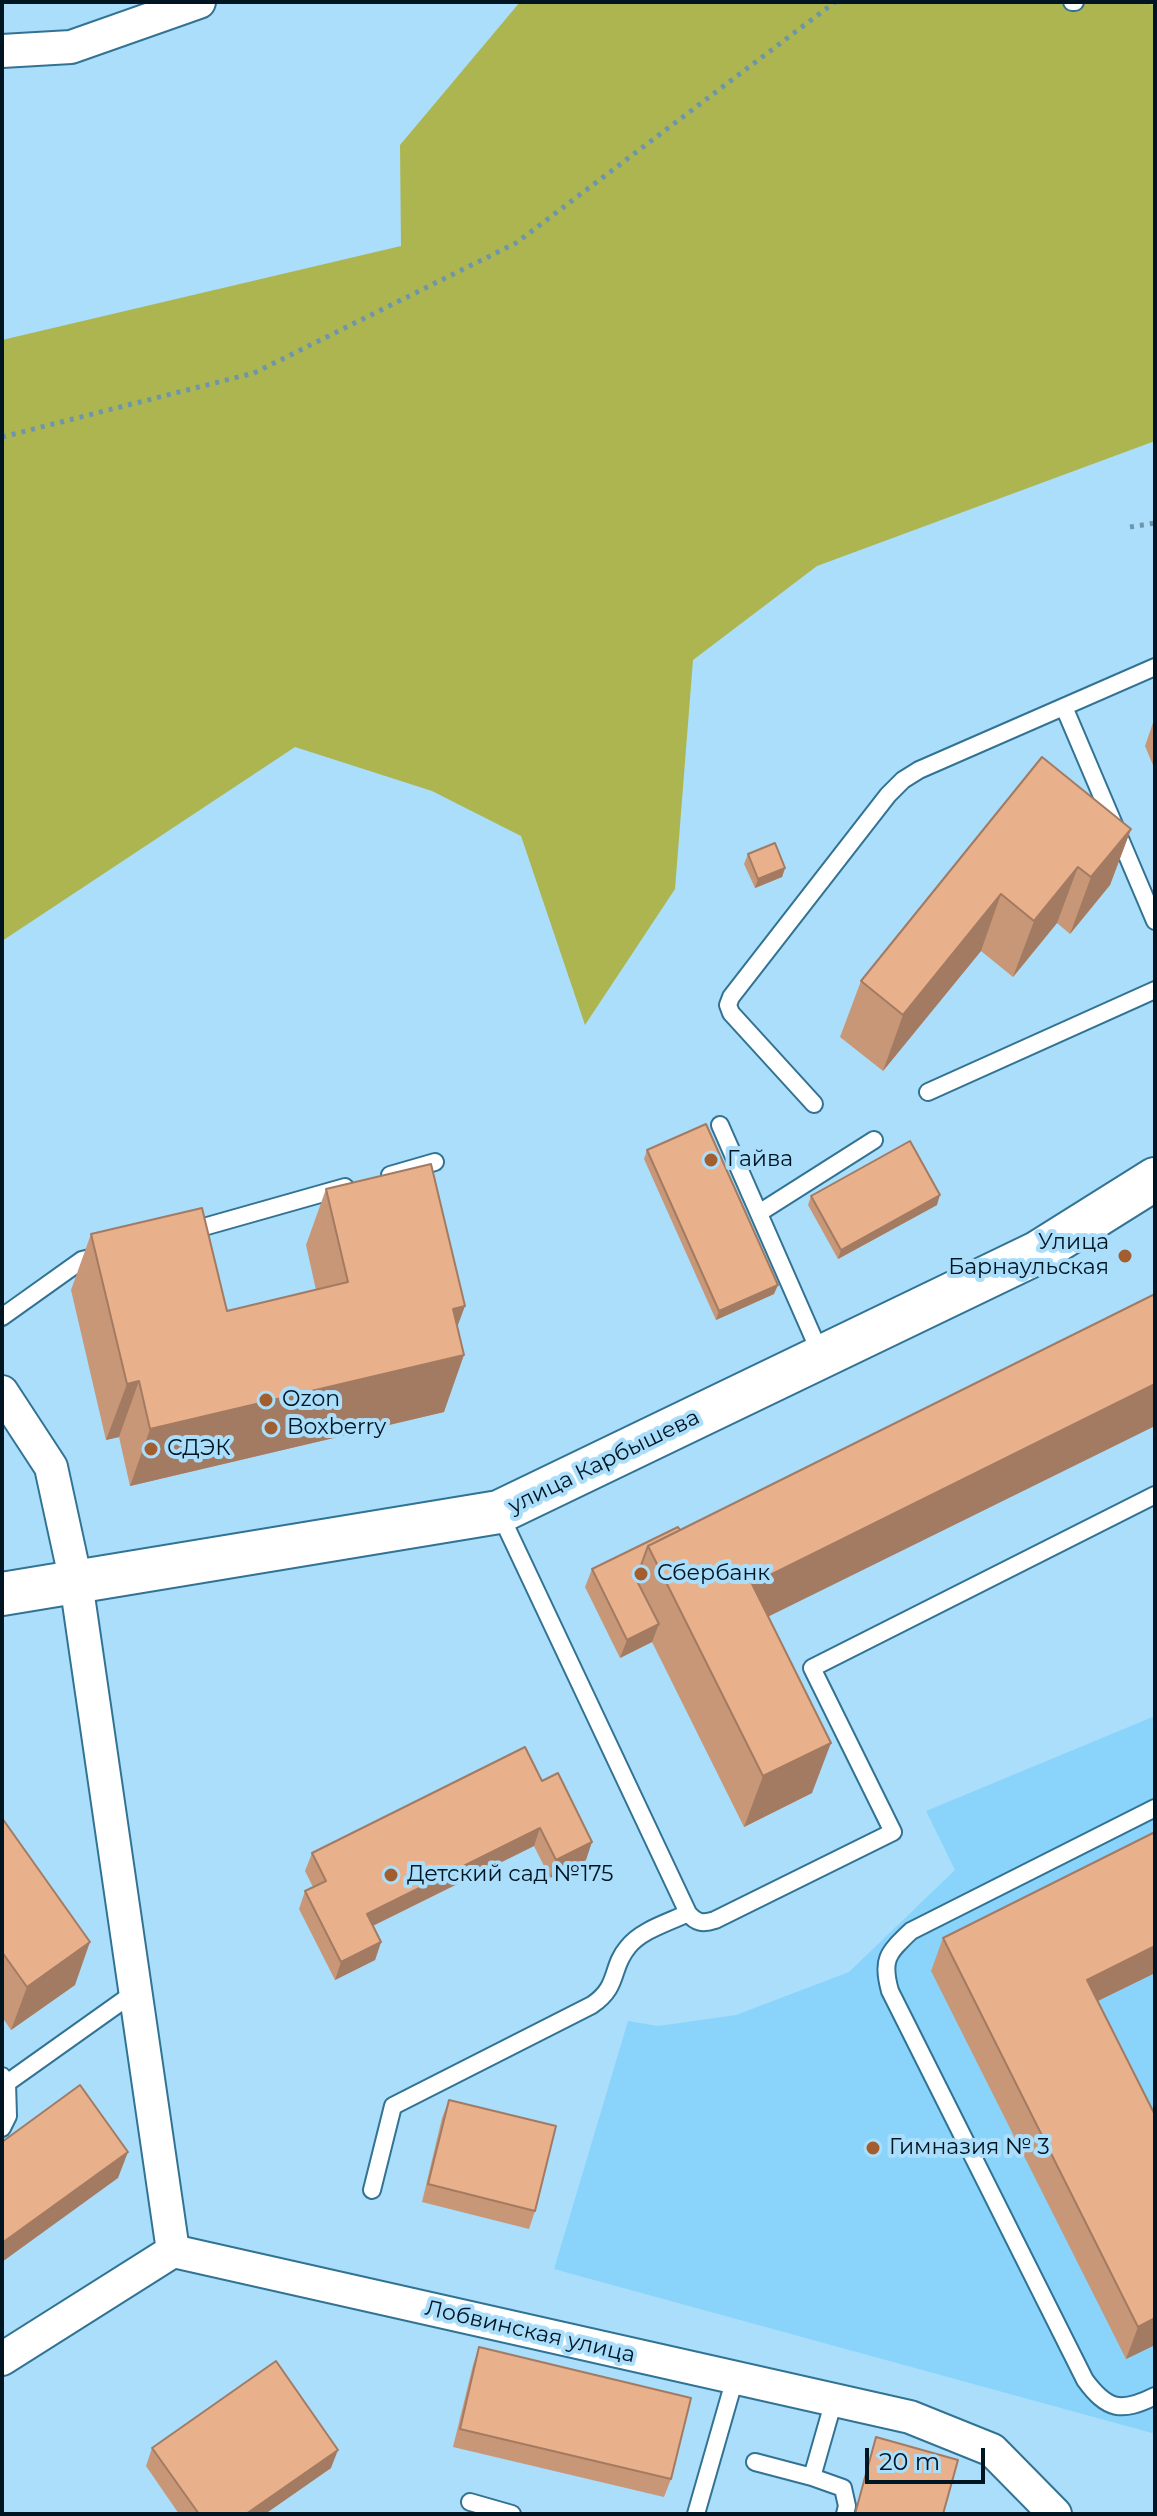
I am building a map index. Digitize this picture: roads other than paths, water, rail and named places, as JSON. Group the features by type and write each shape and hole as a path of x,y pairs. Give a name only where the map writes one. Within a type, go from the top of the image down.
{"street":[{"path":"2,51 71,47 199,2"},
{"name":"улица Карбышева","path":"2,1594 499,1512 1037,1253 1155,1179"},
{"path":"2,1392 51,1467 76,1582 173,2251 2,2359"},
{"name":"Лобвинская улица","path":"173,2251 910,2417 992,2450 1055,2514"}],"lane":[{"path":"814,1104 731,1013 728,1005 731,997 888,795 919,770 1155,667"},
{"path":"1064,707 1155,921"},
{"path":"928,1092 1155,990"},
{"path":"720,1125 822,1357"},
{"path":"759,1213 874,1140"},
{"path":"174,1235 435,1162"},
{"path":"2,1317 82,1260 113,1252"},
{"path":"499,1512 688,1913 693,1920 704,1923 893,1832 812,1668 1155,1495"},
{"path":"1155,1808 911,1931 892,1949 885,1971 890,1991 1085,2380 1099,2400 1120,2407 1155,2396"},
{"path":"372,2190 393,2106 592,2005 606,1995 628,1946 639,1937 688,1913"},
{"path":"2,2128 8,2116 4,2079 135,1992"},
{"path":"696,2514 735,2378"},
{"path":"812,2477 834,2400"},
{"path":"755,2462 843,2488 847,2506 845,2514"},
{"path":"470,2502 512,2514"}],"place":[{"name":"Гайва","path":"711,1160"},
{"name":"Улица Барнаульская","path":"1125,1256"},
{"name":"Ozon","path":"266,1400"},
{"name":"Boxberry","path":"271,1428"},
{"name":"СДЭК","path":"151,1449"},
{"name":"Сбербанк","path":"641,1574"},
{"name":"Детский сад №175","path":"391,1875"},
{"name":"Гимназия № 3","path":"873,2148"}]}
